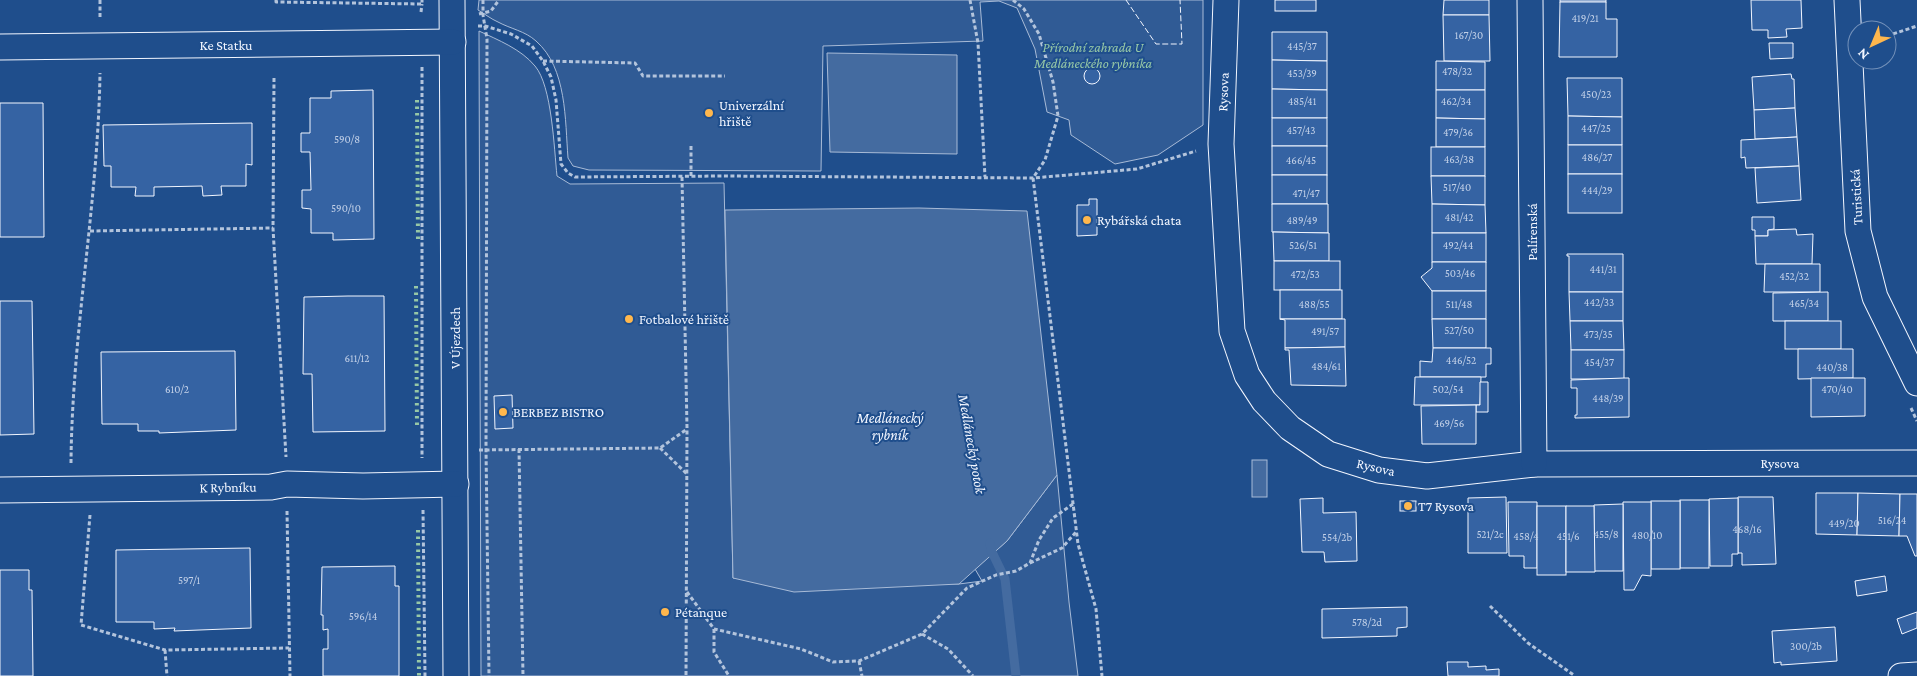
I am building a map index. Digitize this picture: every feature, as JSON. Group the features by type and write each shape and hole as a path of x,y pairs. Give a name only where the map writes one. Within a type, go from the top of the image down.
{"street":[{"name":"V Újezdech","path":"452,0 456,676"},
{"name":"Rysova","path":"1226,0 1221,144 1232,331 1247,375 1264,401 1290,428 1328,454 1378,470 1427,476 1534,464 1917,463"},
{"name":"Palírenská","path":"1530,0 1534,464"},
{"name":"Turistická","path":"1846,0 1858,231 1875,297 1917,383"},
{"name":"Ke Statku","path":"0,47 101,46 452,34"},
{"name":"K Rybníku","path":"0,490 271,487 287,484 363,486 456,484"},
{"path":"1901,676 1917,675"}],"path":[{"path":"276,0 276,2 422,2 421,12"},
{"path":"483,0 483,15 487,39 486,449 489,676"},
{"path":"483,15 491,12 499,0"},
{"path":"970,0 978,43 985,176"},
{"path":"1013,0 1024,9 1039,34 1053,82 1058,116 1045,160 1033,178 1076,532 1096,609 1102,676"},
{"path":"452,34 485,26 511,34 532,46 543,61 551,77 556,100 561,164 575,177 985,176 1033,178 1137,169 1175,159 1202,149"},
{"path":"1897,33 1917,26"},
{"path":"101,46 90,231 71,410 81,489 81,625 165,650 289,648"},
{"path":"543,61 635,63 643,76 725,76"},
{"path":"274,78 273,228 287,484 290,676"},
{"path":"690,146 691,176"},
{"path":"682,176 687,428 686,676"},
{"path":"90,231 273,228"},
{"path":"454,453 486,449 660,448 687,428"},
{"path":"660,448 687,474"},
{"path":"519,449 523,676"},
{"path":"1030,564 1039,540 1053,518 1073,504"},
{"path":"714,629 801,649 833,662 859,661 922,634 967,588 996,575 1016,571 1062,548 1076,532"},
{"path":"687,591 714,629 714,652 728,676"},
{"path":"1490,606 1528,643 1575,676"},
{"path":"922,634 948,649 973,676"},
{"path":"165,650 167,676"},
{"path":"859,661 862,676"}],"green space":[{"name":"Přírodní zahrada U Medláneckého rybníka","path":"479,0 1203,0 1203,125 1158,155 1115,164 1071,135 1069,120 1047,112 1035,49 1017,8 999,1 980,2 983,41 823,46 821,171 589,170 573,166 568,158 563,95 554,65 546,52 536,41 527,35 495,21 478,10"},
{"path":"479,31 523,55 535,66 541,75 549,102 557,176 570,184 724,183 733,578 959,584 982,581 975,569 1007,541 1057,475 1078,676 481,676"}],"water":[{"path":"827,53 957,55 957,154 830,152"},
{"name":"Medlánecký rybník","path":"919,208 1027,211 1057,475 1007,541 959,584 794,592 733,578 725,210"},
{"path":"1252,460 1267,460 1267,497 1252,497"}],"building":[{"path":"1275,0 1316,0 1316,11 1275,11"},
{"path":"1444,0 1489,0 1489,15 1443,15"},
{"path":"1560,0 1606,0 1606,2 1560,2"},
{"path":"1751,0 1801,0 1802,28 1786,29 1787,37 1768,38 1768,30 1752,30"},
{"path":"1560,2 1606,2 1606,19 1617,19 1617,57 1559,57"},
{"path":"1443,15 1489,15 1490,61 1444,61"},
{"path":"1272,32 1327,32 1327,61 1272,60"},
{"path":"1769,43 1793,43 1793,58 1770,59"},
{"path":"1272,60 1327,61 1327,90 1272,89"},
{"path":"1436,61 1485,62 1485,90 1436,90"},
{"path":"1089,68 1095,68 1100,73 1098,82 1089,84 1084,79 1084,73"},
{"path":"1791,74 1792,79 1794,79 1795,108 1754,110 1752,77"},
{"path":"1567,78 1622,78 1622,117 1568,116"},
{"path":"1272,89 1327,90 1327,118 1272,118"},
{"path":"373,90 374,239 333,240 333,233 311,233 311,209 302,208 302,190 311,190 310,152 301,152 301,133 310,133 310,98 331,98 331,91"},
{"path":"1436,90 1485,90 1485,119 1436,118"},
{"path":"0,103 43,103 44,237 0,237"},
{"path":"1795,108 1797,137 1755,139 1754,110"},
{"path":"1568,116 1622,117 1622,145 1568,145"},
{"path":"1272,118 1327,118 1327,146 1272,146"},
{"path":"1436,118 1485,119 1485,147 1436,147"},
{"path":"252,123 252,165 246,164 246,186 221,186 222,195 203,196 202,186 154,187 154,196 135,196 136,187 111,187 111,166 104,166 103,125"},
{"path":"1797,137 1799,166 1746,168 1745,157 1741,158 1741,140"},
{"path":"1568,145 1622,145 1622,174 1568,174"},
{"path":"1272,146 1327,146 1327,175 1272,175"},
{"path":"1431,147 1485,147 1485,176 1431,176"},
{"path":"1799,166 1801,200 1757,203 1755,168"},
{"path":"1568,174 1622,174 1622,213 1568,213"},
{"path":"1272,175 1327,175 1327,204 1272,204"},
{"path":"1431,176 1485,176 1485,205 1432,204"},
{"name":"Rybářská chata","path":"1089,199 1097,199 1097,235 1077,236 1077,205 1089,205"},
{"path":"1272,204 1328,204 1328,233 1272,232"},
{"path":"1432,204 1485,205 1486,233 1432,233"},
{"path":"1752,217 1774,217 1774,229 1768,230 1768,236 1755,236 1755,230 1752,230"},
{"path":"1796,229 1797,235 1813,234 1812,264 1756,264 1755,236 1768,236 1768,230"},
{"path":"1273,232 1329,233 1329,261 1274,261"},
{"path":"1432,233 1486,233 1486,262 1432,262"},
{"path":"1567,254 1623,254 1623,292 1569,292 1569,256"},
{"path":"1274,261 1340,261 1340,290 1274,290"},
{"path":"1432,262 1486,262 1486,291 1432,291 1421,277 1432,268"},
{"path":"1765,264 1820,264 1820,292 1764,292"},
{"path":"1280,290 1342,290 1342,319 1280,319"},
{"path":"1432,291 1486,291 1486,319 1432,319"},
{"path":"1569,292 1623,292 1623,321 1570,321"},
{"path":"1828,292 1828,321 1773,321 1773,293"},
{"path":"384,296 385,431 313,432 312,374 303,374 304,297"},
{"path":"0,301 32,301 34,434 0,435"},
{"path":"1280,319 1345,319 1345,347 1285,348 1285,320"},
{"path":"1432,319 1486,319 1486,348 1433,348"},
{"path":"1570,321 1623,321 1624,350 1571,350"},
{"path":"1785,321 1841,321 1841,349 1785,349"},
{"path":"1345,347 1346,386 1291,385 1289,350 1285,350 1285,348"},
{"path":"1433,348 1491,348 1491,364 1486,364 1486,377 1420,377 1420,361 1432,362"},
{"path":"1798,349 1853,349 1853,378 1798,379"},
{"path":"1571,350 1624,350 1624,379 1571,379"},
{"path":"235,351 236,430 159,433 159,431 138,431 138,424 102,424 101,352"},
{"path":"1415,377 1481,377 1480,405 1414,405"},
{"path":"1629,378 1629,417 1575,418 1575,415 1577,415 1577,388 1571,388 1571,380"},
{"path":"1811,378 1865,378 1865,416 1811,417"},
{"path":"1480,382 1488,382 1488,412 1476,412 1476,405 1480,405"},
{"name":"BERBEZ BISTRO","path":"512,395 513,428 495,429 494,396"},
{"path":"1476,405 1476,444 1422,444 1421,406"},
{"path":"1816,493 1858,493 1857,535 1816,534"},
{"path":"1858,493 1900,494 1899,536 1857,535"},
{"path":"1900,494 1917,494 1917,556 1915,556 1907,536 1899,536"},
{"path":"1506,497 1507,553 1468,553 1468,498"},
{"path":"1738,497 1773,497 1776,564 1742,565 1742,553 1738,553"},
{"path":"1323,498 1323,513 1356,512 1357,561 1325,562 1324,552 1302,552 1300,499"},
{"path":"1738,498 1738,554 1732,554 1732,566 1710,566 1709,499"},
{"path":"1680,500 1709,500 1709,568 1680,568"},
{"name":"T7 Rysova","path":"1400,501 1416,501 1416,511 1400,511"},
{"path":"1651,501 1680,501 1680,569 1651,569"},
{"path":"1508,502 1537,502 1537,568 1524,568 1524,556 1509,556"},
{"path":"1623,502 1651,502 1651,576 1642,575 1634,590 1624,590"},
{"path":"1623,504 1623,571 1594,571 1594,505"},
{"path":"1537,506 1566,506 1566,575 1537,575"},
{"path":"1566,506 1594,506 1595,572 1566,572"},
{"path":"250,548 251,628 174,631 175,628 154,629 154,622 116,622 116,550"},
{"path":"395,566 395,586 399,586 399,676 323,676 323,649 328,649 328,629 323,630 323,615 321,615 322,567"},
{"path":"0,570 29,570 29,590 32,590 33,676 0,676"},
{"path":"1885,576 1887,591 1857,596 1855,581"},
{"path":"1407,607 1407,627 1397,628 1397,636 1322,638 1322,609"},
{"path":"1917,612 1917,628 1902,634 1897,619"},
{"path":"1835,627 1837,661 1781,665 1781,662 1774,663 1772,631"},
{"path":"1447,662 1468,662 1468,667 1486,666 1486,670 1499,669 1499,676 1448,676"}],"waterway":[{"name":"Medlánecký potok","path":"990,543 991,550 1005,579 1016,676"}],"hedge":[{"path":"417,100 418,241"},
{"path":"416,286 417,427"},
{"path":"418,530 419,676"}],"fence":[{"path":"1126,0 1156,44 1182,44 1180,0"}],"place":[{"name":"Univerzální hřiště","path":"709,113"},
{"name":"Rybářská chata","path":"1087,220"},
{"name":"Fotbalové hřiště","path":"629,319"},
{"name":"BERBEZ BISTRO","path":"503,412"},
{"name":"T7 Rysova","path":"1408,506"},
{"name":"Pétanque","path":"665,612"}]}
